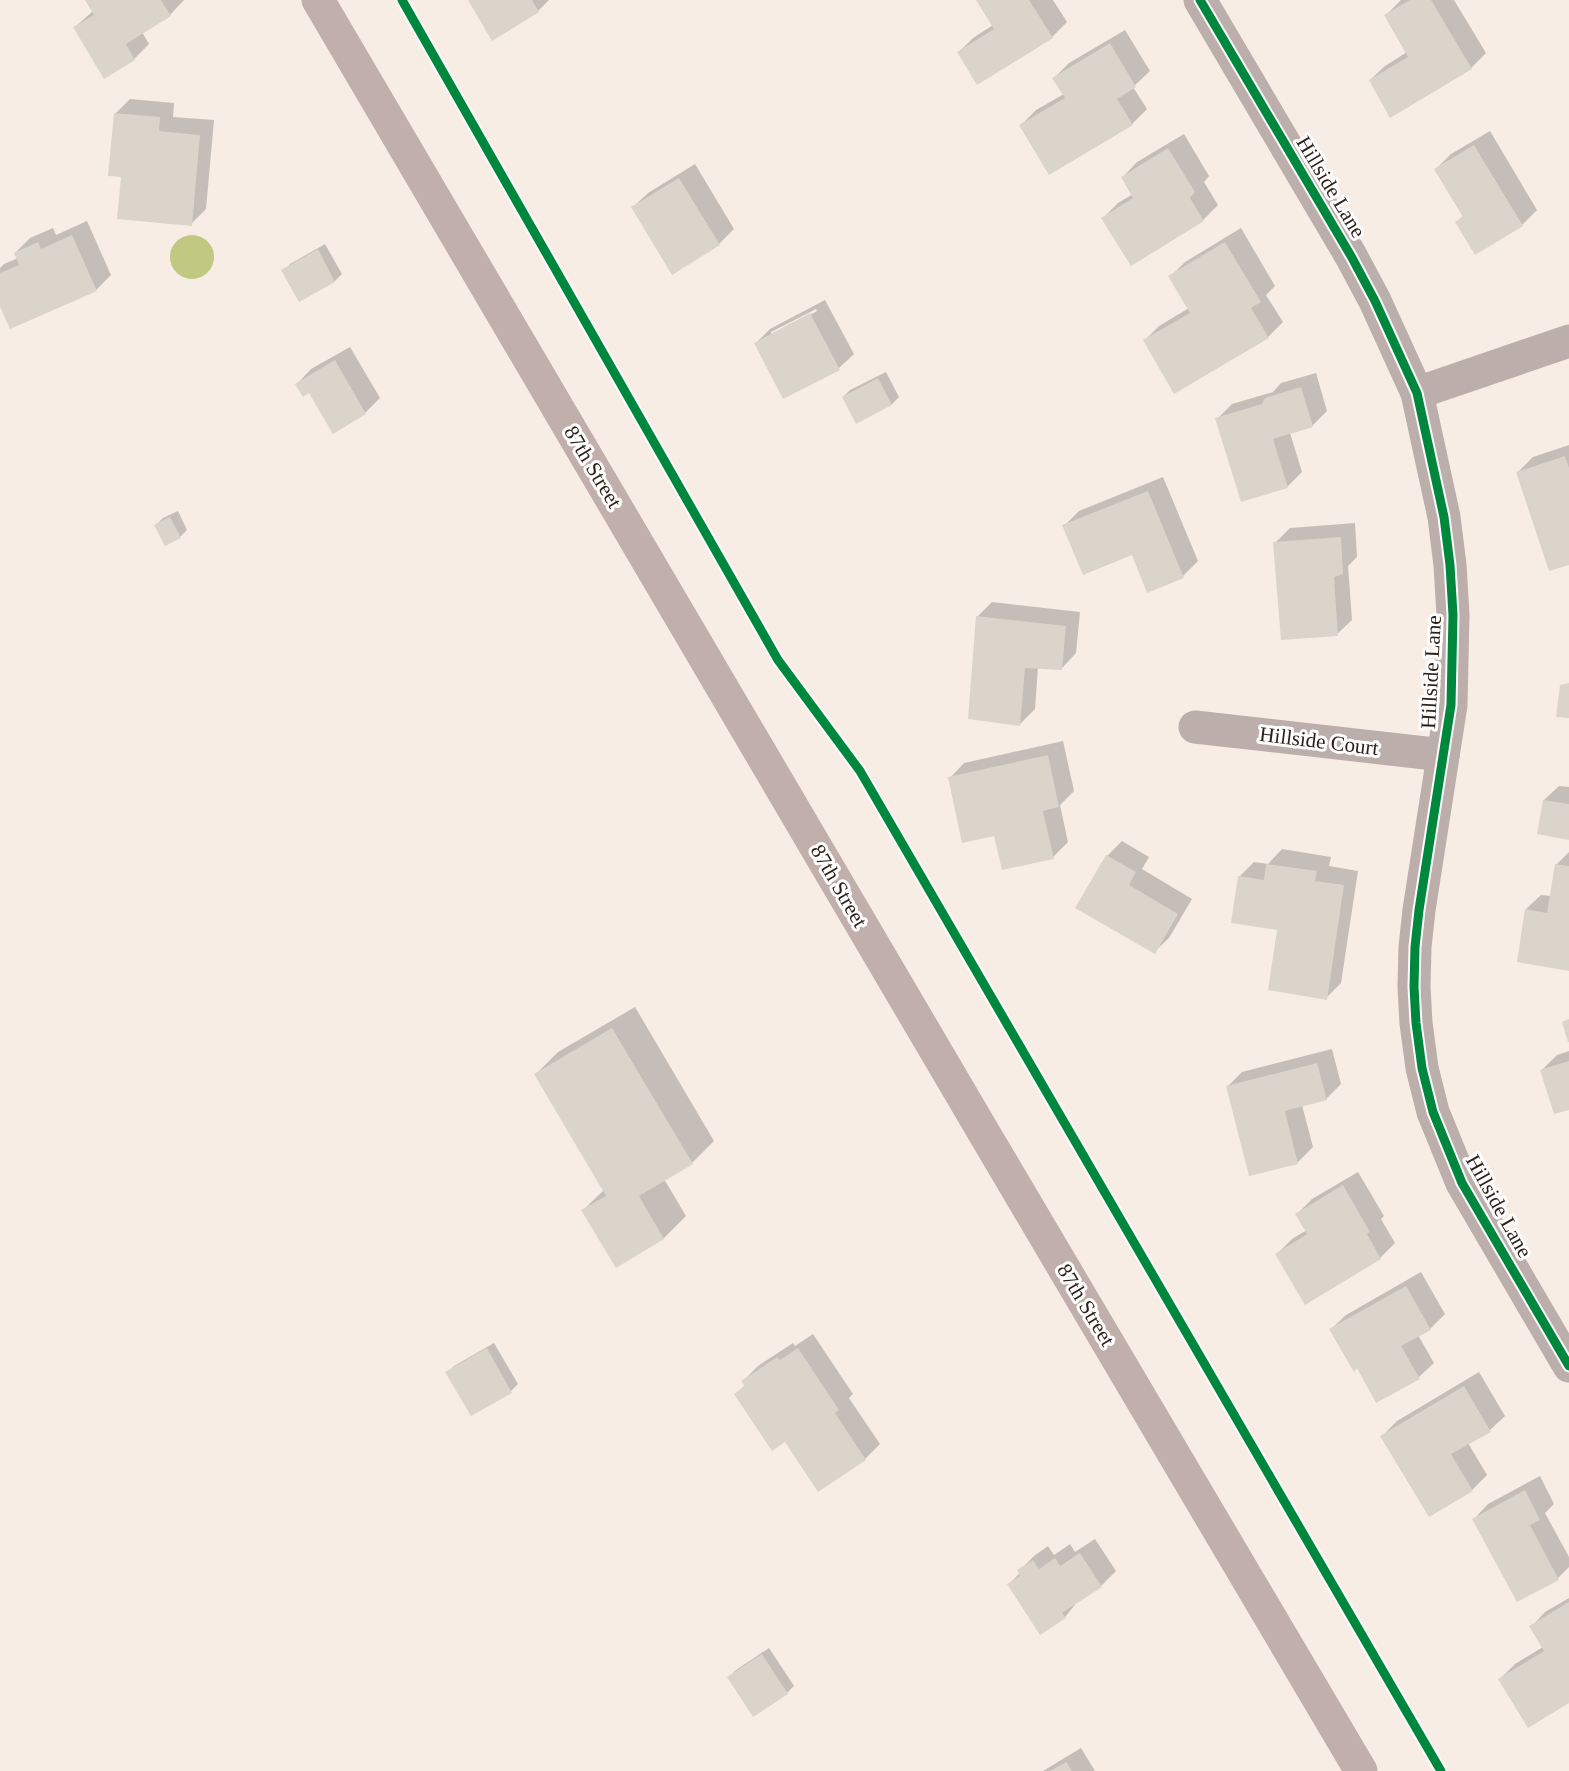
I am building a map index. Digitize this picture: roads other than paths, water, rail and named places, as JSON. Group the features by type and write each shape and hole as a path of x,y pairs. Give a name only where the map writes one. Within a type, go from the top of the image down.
{"main road":[{"name":"87th Street","path":"318,0 1361,1771"}],"street":[{"name":"Hillside Lane","path":"1200,0 1351,256 1375,301 1417,393 1444,517 1453,615 1451,705 1415,948 1416,1023 1422,1068 1433,1112 1462,1184 1569,1366"},
{"path":"1417,393 1569,340"},
{"name":"Hillside Court","path":"1195,726 1443,755"}]}
